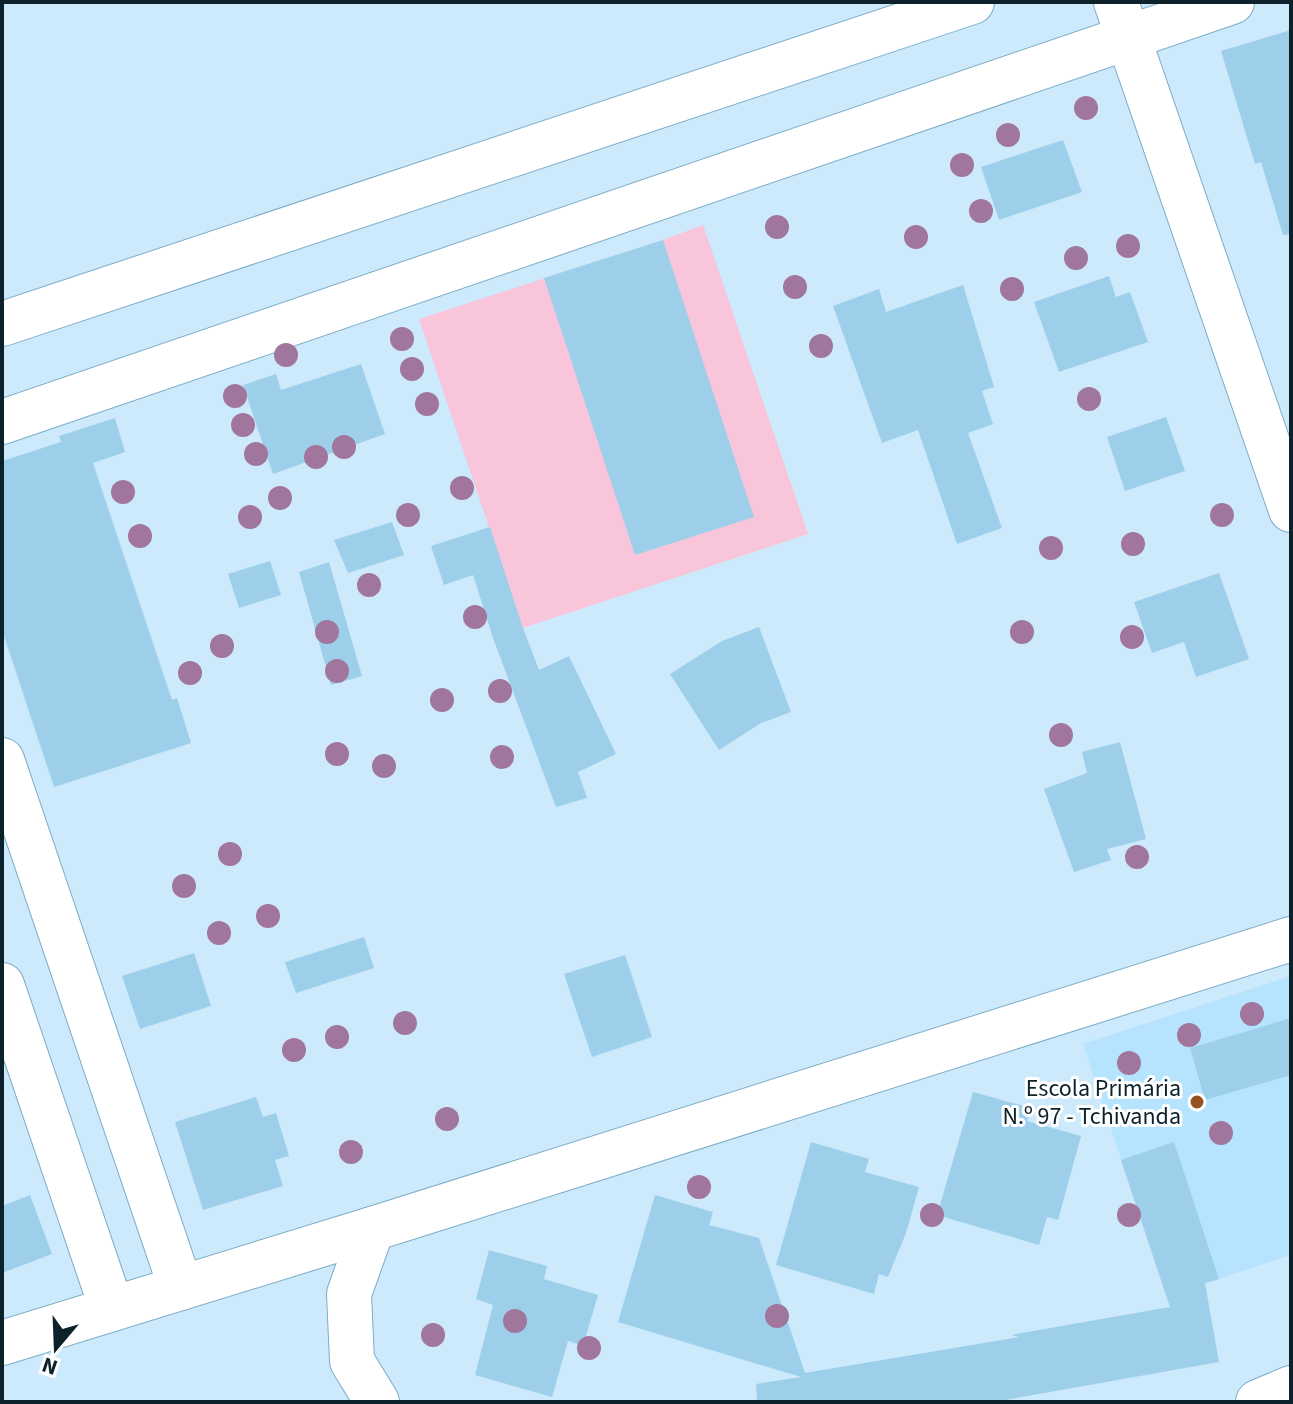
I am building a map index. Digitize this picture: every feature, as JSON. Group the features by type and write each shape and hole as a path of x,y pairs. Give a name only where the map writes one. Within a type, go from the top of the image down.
{"street":[{"path":"2,324 972,2"},
{"path":"2,422 1122,20 1232,2"},
{"path":"1122,20 1291,510"},
{"path":"2,760 181,1288"},
{"path":"2,1343 1291,939"},
{"path":"2,985 112,1309"},
{"path":"372,1229 349,1294 352,1361 377,1402"},
{"path":"1258,1402 1291,1388"}],"shaded area":[{"path":"703,225 808,534 523,628 419,319"},
{"name":"Escola Primária N.º 97 - Tchivanda","path":"1291,976 1291,1255 1166,1296 1083,1044"}],"building":[{"path":"1291,30 1291,234 1283,235 1261,162 1255,164 1221,51"},
{"path":"1063,140 1082,192 999,220 981,167"},
{"path":"663,240 754,517 635,555 544,278"},
{"path":"1109,276 1116,297 1130,292 1148,342 1059,372 1034,302"},
{"path":"963,285 994,387 982,391 993,424 968,433 1002,528 957,544 918,430 882,443 833,306 879,289 886,312"},
{"path":"361,364 385,434 273,474 243,385 276,374 281,390"},
{"path":"1166,417 1185,471 1125,491 1107,437"},
{"path":"115,418 125,452 93,463 172,700 177,698 191,743 54,787 2,630 2,461 61,442 59,436"},
{"path":"392,522 404,555 348,573 334,540"},
{"path":"490,527 539,670 569,656 616,754 578,772 587,798 556,807 473,575 444,585 431,546"},
{"path":"270,561 281,595 239,608 228,574"},
{"path":"329,562 362,676 331,685 299,572"},
{"path":"1219,573 1249,659 1196,677 1184,642 1152,653 1134,602"},
{"path":"759,627 791,712 761,723 719,750 670,674 722,641"},
{"path":"1120,742 1146,839 1107,849 1111,860 1074,872 1044,789 1087,773 1082,752"},
{"path":"364,937 374,968 296,993 285,962"},
{"path":"194,953 211,1006 140,1029 122,976"},
{"path":"625,955 652,1037 592,1057 564,974"},
{"path":"1291,1018 1291,1075 1205,1100 1190,1048"},
{"path":"973,1092 1031,1108 1027,1121 1081,1136 1058,1220 1047,1217 1039,1245 937,1215"},
{"path":"256,1097 263,1117 276,1113 289,1156 275,1160 283,1186 203,1210 175,1122"},
{"path":"811,1142 869,1159 865,1172 919,1187 906,1233 888,1277 879,1274 874,1294 776,1265"},
{"path":"1174,1142 1219,1279 1205,1283 1219,1362 994,1402 757,1402 756,1384 801,1377 618,1322 655,1195 713,1212 709,1225 759,1238 805,1373 1019,1337 1011,1335 1170,1307 1121,1160"},
{"path":"30,1195 52,1254 2,1273 2,1206"},
{"path":"489,1250 547,1266 544,1279 598,1295 583,1346 568,1341 552,1397 475,1375 493,1305 476,1299"}],"place":[{"name":"Escola Primária N.º 97 - Tchivanda","path":"1197,1102"}]}
